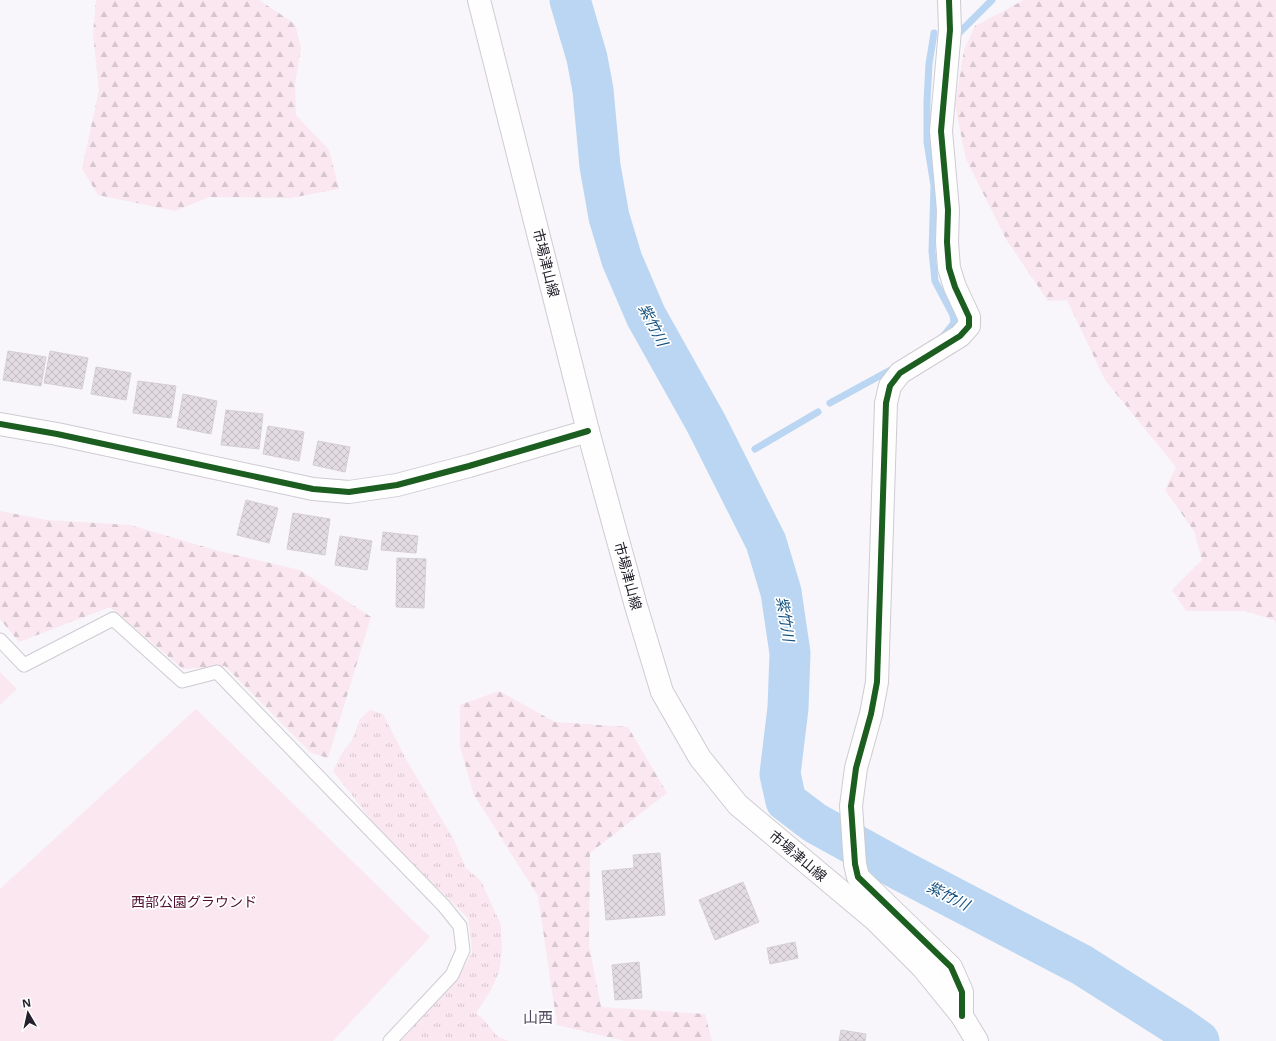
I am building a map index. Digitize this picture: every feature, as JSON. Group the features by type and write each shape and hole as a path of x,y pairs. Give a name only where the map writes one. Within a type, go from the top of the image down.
{"street":[{"name":"市場津山線","path":"479,0 588,431 636,606 662,692 700,758 738,805 874,919 923,968 962,1016 977,1041"},
{"path":"949,0 950,30 941,131 948,210 947,242 949,268 955,287 969,317 969,326 960,336 900,373 890,386 886,403 877,682 871,714 856,768 851,806 855,864 858,877 951,967 962,992 962,1016"},
{"path":"0,424 57,434 313,489 349,492 397,485 469,466 588,431"}],"lane":[{"path":"0,640 24,665 113,619 182,681 218,672 444,906 460,926 463,950 452,975 390,1041"}],"green space":[{"path":"96,0 259,0 295,24 301,48 295,84 296,115 329,150 339,189 290,198 209,197 175,211 98,195 82,169 99,90 93,33"},
{"path":"1024,0 1276,0 1276,623 1274,620 1245,611 1186,611 1172,590 1202,560 1194,531 1165,490 1176,467 1105,380 1067,300 1048,301 1006,239 966,159 955,105 964,50 975,26"},
{"path":"0,511 47,520 130,525 215,550 300,570 371,617 328,758 311,753 225,666 183,669 110,607 19,642 0,619"},
{"path":"0,672 17,689 0,705"},
{"path":"499,691 555,722 628,727 667,793 590,853 589,945 601,1007 705,1014 712,1041 625,1041 557,1025 538,896 474,795 460,747 460,705"},
{"name":"西部公園グラウンド","path":"196,709 430,937 333,1041 0,1041 0,889"},
{"path":"370,710 383,714 407,761 454,840 466,868 481,881 501,925 502,951 499,972 491,990 476,1013 498,1037 509,1041 400,1041 447,991 462,971 472,953 471,938 468,918 376,826 333,771 342,753 352,740 360,719"}],"building":[{"path":"8,351 46,357 41,386 3,380"},
{"path":"50,351 88,358 82,389 44,383"},
{"path":"96,367 131,373 126,400 91,394"},
{"path":"138,381 176,386 171,418 133,413"},
{"path":"183,394 217,401 211,434 177,427"},
{"path":"226,410 263,414 259,449 221,445"},
{"path":"268,426 304,432 299,461 263,454"},
{"path":"318,441 350,447 345,472 313,465"},
{"path":"246,500 278,508 269,543 237,535"},
{"path":"293,513 330,519 325,555 287,549"},
{"path":"383,532 418,536 416,553 381,550"},
{"path":"340,536 372,541 367,570 335,565"},
{"path":"397,558 426,559 424,608 396,607"},
{"path":"660,853 665,915 606,920 602,871 634,868 633,855"},
{"path":"743,882 759,922 715,940 699,900"},
{"path":"795,942 798,958 770,964 767,948"},
{"path":"639,962 642,998 615,1000 612,965"},
{"path":"841,1030 866,1034 865,1041 839,1041"}],"waterway":[{"name":"紫竹川","path":"570,0 587,58 593,90 600,166 609,217 622,260 646,316 706,423 766,542 781,592 790,653 788,708 780,774 786,801 815,823 902,871 1082,965 1199,1041"},
{"path":"955,37 992,0"},
{"path":"934,33 929,64 927,101 927,142 934,186 932,251 935,281 953,315 954,323 943,336"},
{"path":"830,403 896,367"},
{"path":"755,449 818,412"}],"cycle path":[{"path":"949,0 950,30 941,131 948,210 947,242 949,268 955,287 969,317 969,326 960,336 900,373 890,386 886,403 877,682 871,714 856,768 851,806 855,864 858,877 951,967 962,992 962,1016"},
{"path":"0,424 57,434 313,489 349,492 397,485 469,466 588,431"}],"district":[{"name":"山西","path":"538,1018"}]}
